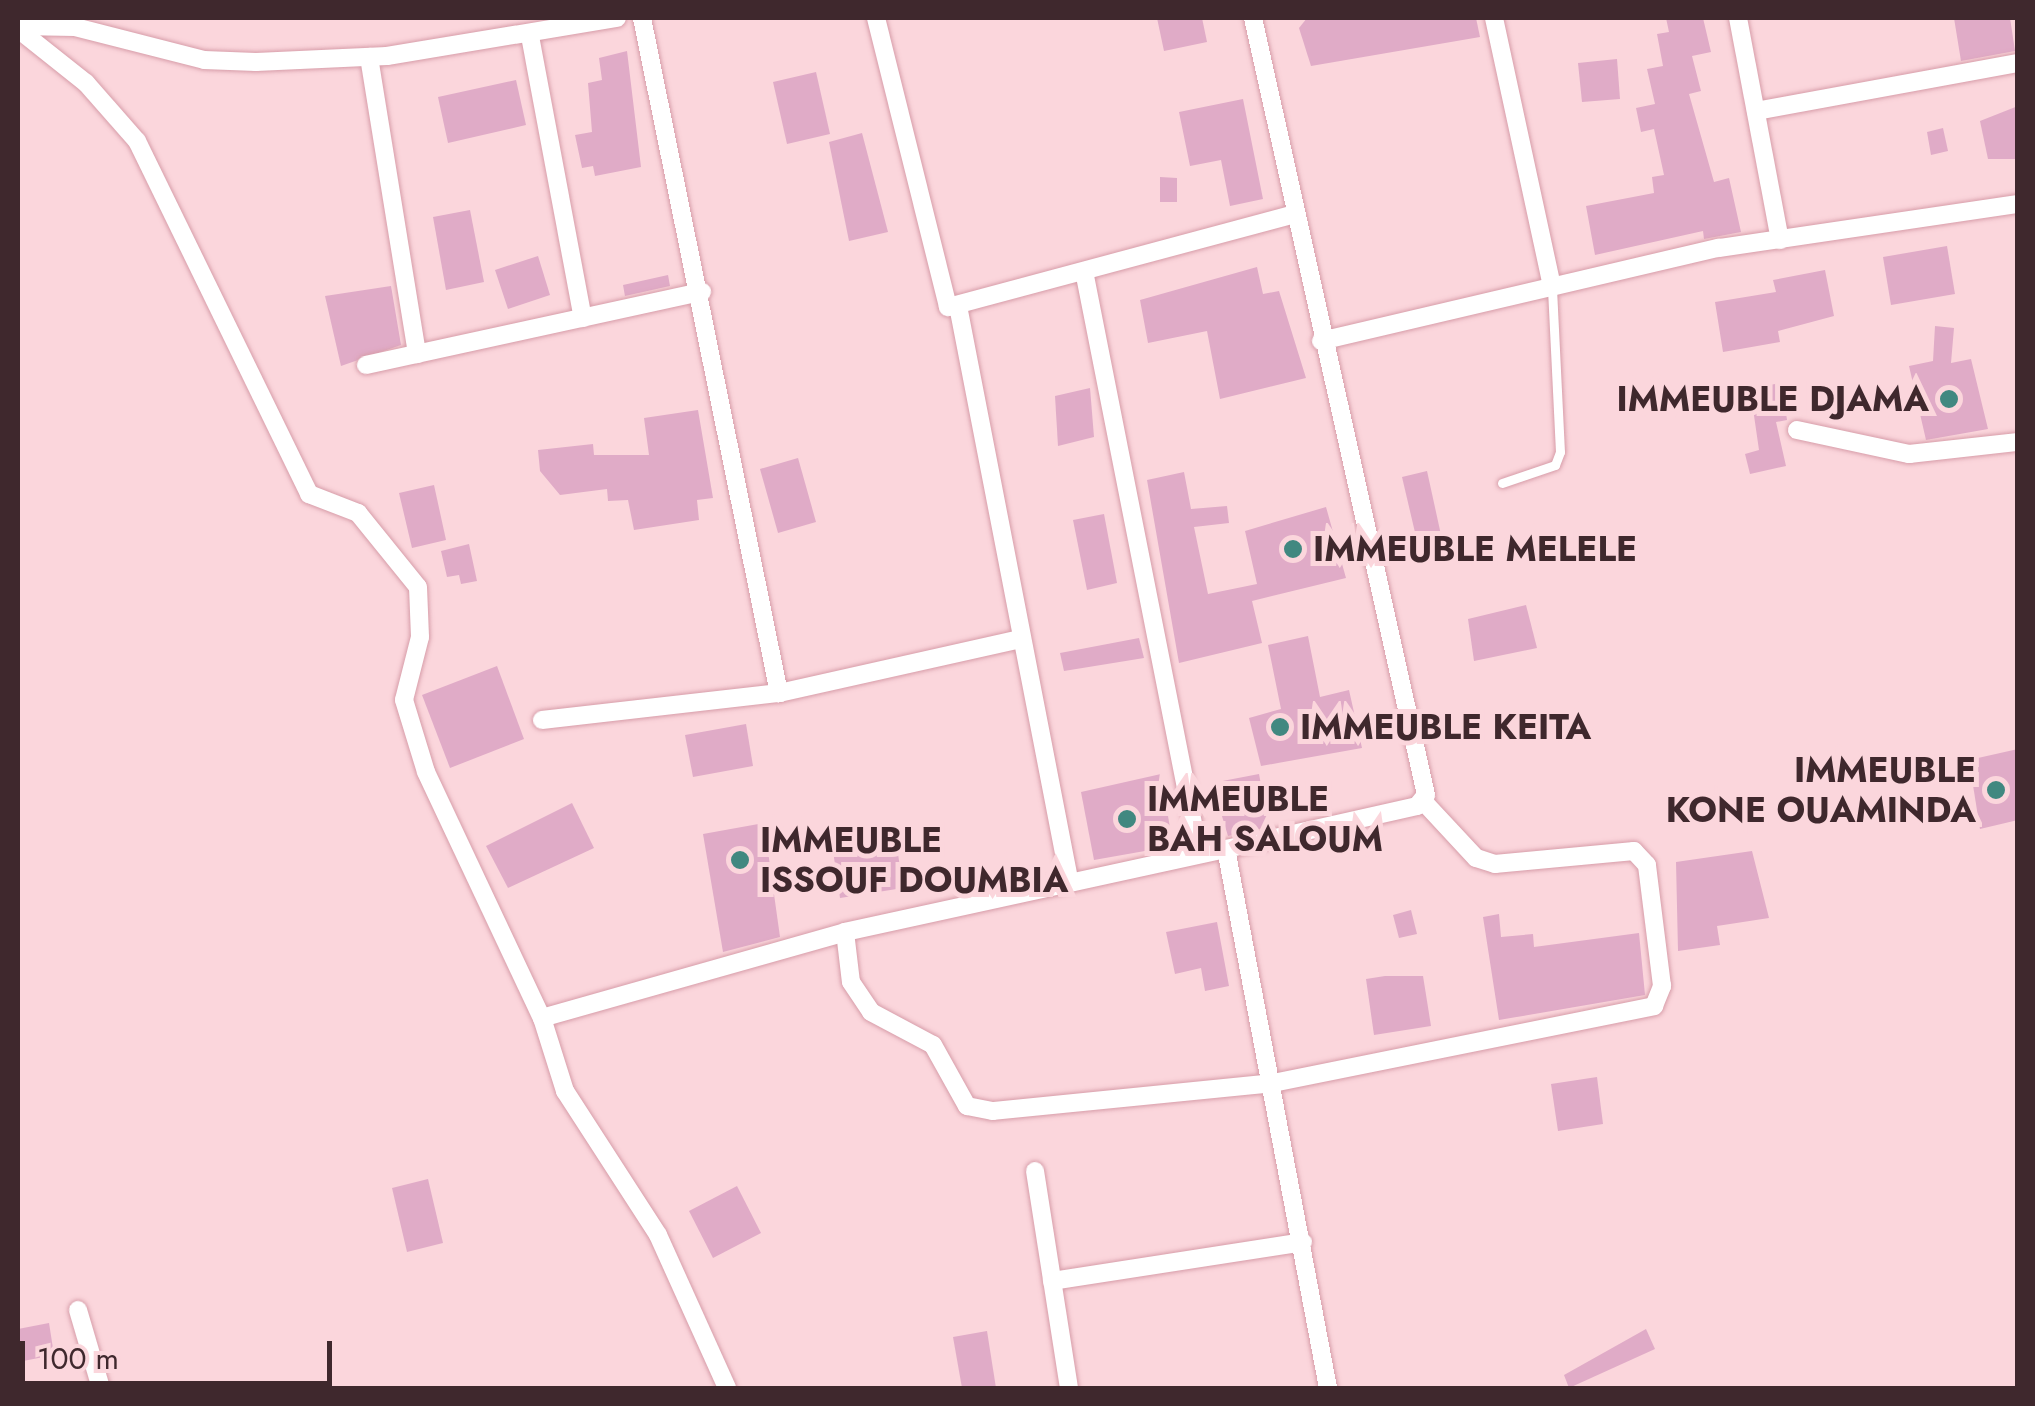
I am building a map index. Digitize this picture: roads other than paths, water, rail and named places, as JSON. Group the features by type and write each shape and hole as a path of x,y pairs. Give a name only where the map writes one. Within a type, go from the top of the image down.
{"street":[{"path":"18,28 73,22 204,60 369,57 530,36 617,18"},
{"path":"642,18 702,292 780,693"},
{"path":"876,18 939,298 959,311 1069,880"},
{"path":"846,932 851,982 870,1012 933,1045 968,1106 1043,1108 1274,1084 1654,1006 1662,986 1649,883 1634,851 1495,864 1476,858 1424,802 1292,215 1253,18"},
{"path":"1494,18 1552,287"},
{"path":"1738,18 1780,240"},
{"path":"18,28 86,83 137,141 309,494 358,514 418,587 422,624 404,700 426,772 542,1018 566,1091 658,1235 727,1388"},
{"path":"530,36 584,318"},
{"path":"369,57 417,354"},
{"path":"1756,111 2018,62"},
{"path":"1321,341 1552,287 1780,240 2018,204"},
{"path":"959,311 1292,215"},
{"path":"1085,276 1199,854"},
{"path":"366,365 702,292"},
{"path":"1797,430 1909,454 2018,442"},
{"path":"542,720 780,693 1020,639"},
{"path":"542,1018 846,932 1424,802"},
{"path":"1226,849 1274,1084 1328,1388"},
{"path":"1035,1171 1069,1388"},
{"path":"1052,1281 1302,1242"},
{"path":"78,1310 101,1388"}],"lane":[{"path":"1502,483 1555,466 1560,452 1552,287"}],"place":[{"name":"IMMEUBLE DJAMA","path":"1949,399"},
{"name":"IMMEUBLE MELELE","path":"1293,549"},
{"name":"IMMEUBLE KEITA","path":"1280,727"},
{"name":"IMMEUBLE KONE OUAMINDA","path":"1996,790"},
{"name":"IMMEUBLE BAH SALOUM","path":"1127,819"},
{"name":"IMMEUBLE ISSOUF DOUMBIA","path":"740,860"}]}
